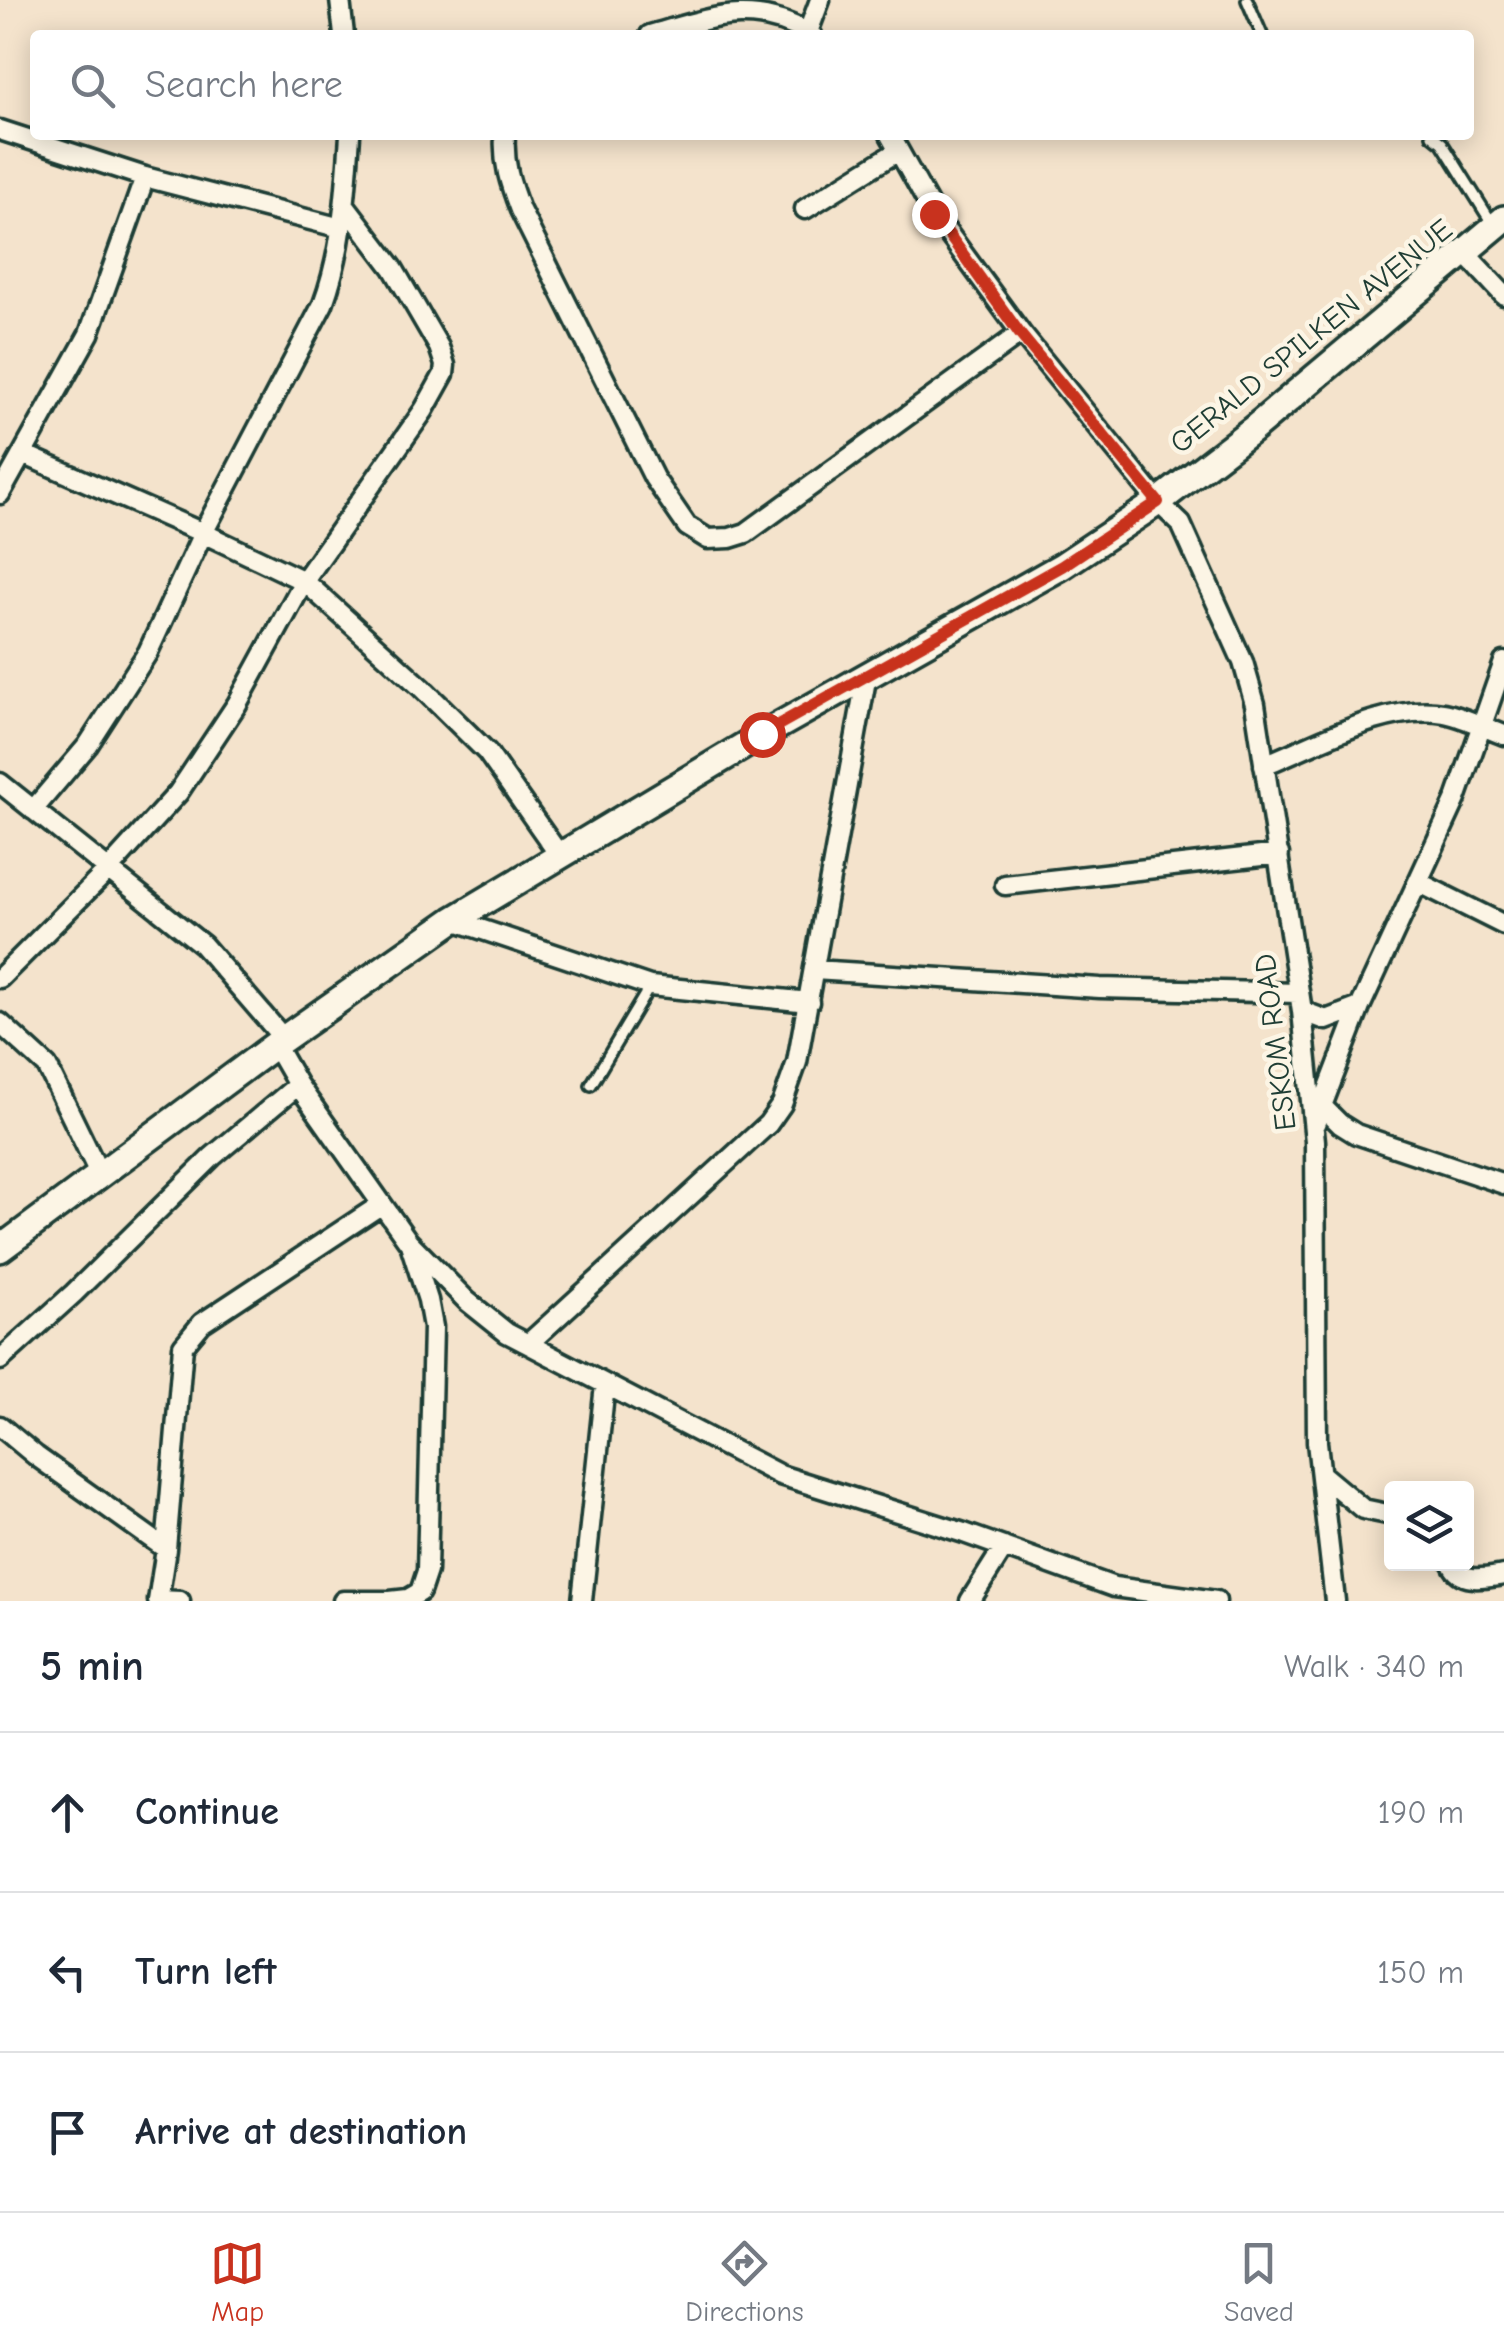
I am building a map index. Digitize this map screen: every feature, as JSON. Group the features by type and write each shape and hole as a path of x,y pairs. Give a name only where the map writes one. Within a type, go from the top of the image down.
{"street":[{"path":"340,0 343,30"},
{"path":"811,30 820,0"},
{"path":"670,30 742,12 800,30"},
{"path":"0,130 30,140"},
{"path":"31,140 145,177 341,228"},
{"path":"33,810 88,744 148,652 203,533 323,304 334,275 350,140"},
{"path":"505,140 504,157 520,210 654,478 687,526 708,539 746,533 1020,334"},
{"path":"805,209 894,143"},
{"name":"ESKOM ROAD","path":"894,143 934,214 1020,334 1158,502 1181,524 1243,662 1255,704 1280,854 1313,1128 1316,1405 1334,1601"},
{"path":"0,494 89,334 145,177"},
{"path":"0,978 178,793 238,704 304,581 424,410 444,374 439,347 393,268 345,205"},
{"name":"GERALD SPILKEN AVENUE","path":"0,1249 453,920 867,674 1062,566 1158,502 1252,430 1500,223"},
{"path":"1464,252 1504,294"},
{"path":"22,454 304,581 487,752 560,856"},
{"path":"1313,1128 1360,1007 1456,800 1504,662"},
{"path":"529,1343 768,1124 790,1086 867,674"},
{"path":"1264,765 1386,716 1409,711 1448,714 1504,735"},
{"path":"0,783 203,944 280,1042 298,1086 408,1241 486,1318 780,1475 1114,1587 1216,1601"},
{"path":"1005,885 1280,854"},
{"path":"1418,882 1504,925"},
{"path":"453,920 650,986 808,1002"},
{"path":"814,970 1300,1002 1326,1020 1360,1007"},
{"path":"0,1023 47,1066 100,1175"},
{"path":"0,1360 74,1294 212,1157 298,1086"},
{"path":"1322,1106 1356,1134 1504,1184"},
{"path":"180,1601 158,1600 183,1346 202,1323 382,1204"},
{"path":"343,1601 408,1599 420,1592 426,1571 433,1327 408,1241"},
{"path":"582,1601 605,1384"},
{"path":"0,1426 166,1549"},
{"path":"1321,1474 1353,1503 1384,1513"},
{"path":"970,1601 1004,1548"},
{"path":"1456,1571 1464,1577 1504,1576"}],"lane":[{"path":"1247,0 1260,30"},
{"path":"1438,140 1500,223"},
{"path":"591,1085 650,986"}],"route":[{"path":"762,734 1062,566 1158,502 1020,334 934,214"}]}
